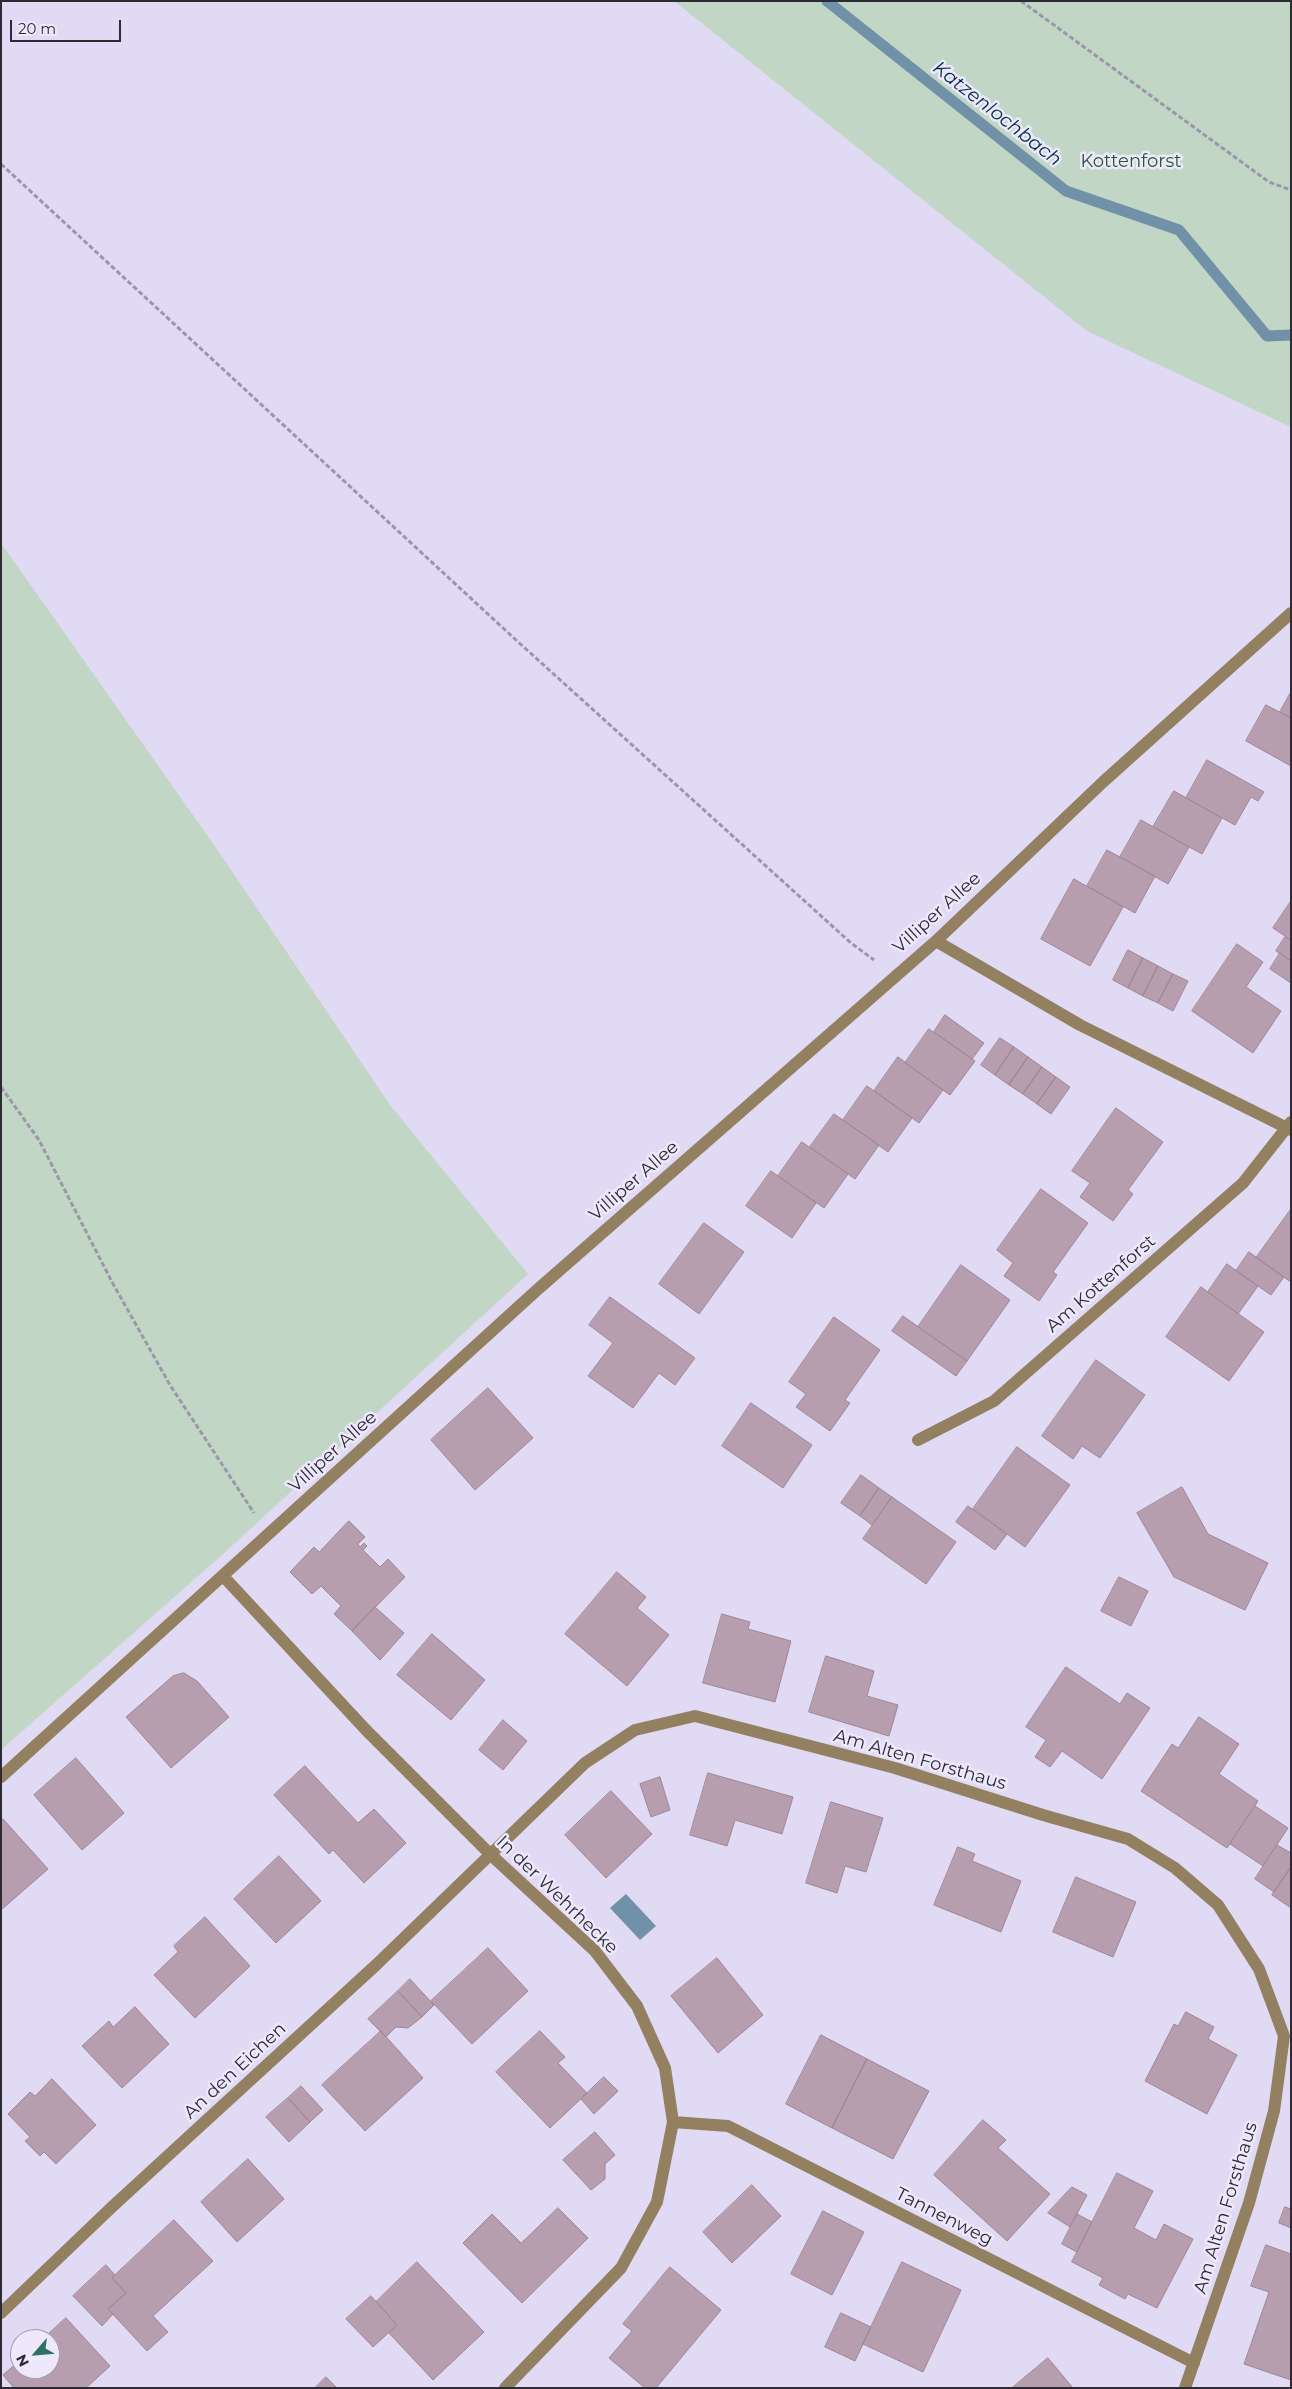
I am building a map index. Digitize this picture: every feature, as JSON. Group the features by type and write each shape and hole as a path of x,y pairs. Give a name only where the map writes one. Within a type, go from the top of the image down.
{"street":[{"name":"Villiper Allee","path":"1,1777 537,1290 936,941 1103,782 1291,613"},
{"name":"Am Kottenforst","path":"918,1440 994,1401 1243,1184 1289,1126 1080,1025 936,941"},
{"name":"In der Wehrhecke","path":"224,1576 366,1730 490,1854 594,1951 637,2006 665,2068 673,2122 657,2202 621,2268 505,2388"},
{"name":"Am Alten Forsthaus","path":"490,1854 585,1763 626,1735 635,1730 695,1716 895,1768 1043,1815 1128,1839 1175,1868 1218,1905 1259,1969 1287,2035 1274,2111 1254,2185 1185,2388"},
{"name":"An den Eichen","path":"1,2313 113,2206 376,1965 490,1854"},
{"name":"Tannenweg","path":"673,2122 728,2126 1194,2363"}],"path":[{"path":"1021,1 1269,182 1291,190"},
{"path":"1,164 516,640 851,942 894,976"},
{"path":"1,1088 39,1140 112,1282 170,1385 268,1535"}],"green space":[{"name":"Kottenforst","path":"674,1 1291,1 1291,427 1087,331"},
{"path":"1,543 219,852 390,1105 528,1274 223,1554 1,1750"}],"water":[{"path":"626,1894 656,1926 640,1940 610,1908"}],"building":[{"path":"1291,692 1291,718 1280,712"},
{"path":"1266,705 1291,718 1291,766 1246,741"},
{"path":"1207,760 1264,792 1258,801 1251,797 1235,825 1186,798"},
{"path":"1174,791 1222,818 1202,854 1153,827"},
{"path":"1141,820 1189,847 1168,884 1120,857"},
{"path":"1107,850 1155,876 1135,913 1087,886"},
{"path":"1074,879 1123,907 1090,966 1041,939"},
{"path":"1291,901 1291,940 1273,928"},
{"path":"1285,937 1291,940 1291,961 1276,951"},
{"path":"1237,944 1263,962 1246,987 1281,1011 1253,1053 1192,1011"},
{"path":"1128,950 1143,958 1128,988 1113,980"},
{"path":"1280,953 1291,961 1291,983 1270,969"},
{"path":"1143,958 1158,966 1143,996 1128,988"},
{"path":"1158,966 1173,974 1158,1003 1143,996"},
{"path":"1173,974 1188,981 1173,1011 1158,1003"},
{"path":"945,1015 984,1043 972,1059 934,1032"},
{"path":"929,1029 975,1061 950,1095 905,1063"},
{"path":"1000,1038 1014,1047 995,1075 981,1065"},
{"path":"1014,1047 1028,1057 1009,1085 995,1075"},
{"path":"898,1057 943,1090 919,1123 874,1091"},
{"path":"1028,1057 1042,1067 1023,1094 1009,1085"},
{"path":"1042,1067 1056,1077 1037,1104 1023,1094"},
{"path":"1056,1077 1070,1087 1051,1114 1037,1104"},
{"path":"867,1086 912,1118 888,1152 843,1120"},
{"path":"1116,1108 1163,1142 1128,1190 1133,1194 1113,1221 1080,1197 1090,1183 1072,1171"},
{"path":"834,1114 879,1145 855,1179 810,1147"},
{"path":"802,1142 848,1174 824,1208 778,1176"},
{"path":"771,1171 816,1203 792,1238 746,1206"},
{"path":"1041,1189 1088,1223 1053,1272 1057,1275 1039,1301 1004,1276 1013,1263 997,1250"},
{"path":"1291,1209 1291,1282 1256,1258"},
{"path":"704,1223 744,1252 699,1314 659,1284"},
{"path":"1249,1252 1284,1277 1271,1295 1236,1271"},
{"path":"1227,1264 1258,1286 1238,1314 1208,1292"},
{"path":"961,1265 1010,1300 967,1361 918,1327"},
{"path":"1201,1287 1264,1332 1229,1381 1166,1337"},
{"path":"610,1297 695,1358 675,1385 659,1373 633,1408 588,1376 613,1343 589,1325"},
{"path":"903,1316 967,1361 956,1376 892,1331"},
{"path":"834,1317 880,1350 845,1400 850,1403 830,1431 796,1407 806,1394 789,1382"},
{"path":"1096,1360 1145,1395 1100,1458 1082,1446 1073,1459 1042,1436"},
{"path":"488,1388 533,1438 475,1490 431,1440"},
{"path":"751,1403 812,1445 783,1488 722,1446"},
{"path":"1017,1447 1070,1485 1025,1547 973,1509"},
{"path":"861,1475 879,1488 860,1516 841,1503"},
{"path":"1182,1487 1208,1534 1268,1563 1245,1610 1174,1577 1137,1513"},
{"path":"879,1488 892,1497 872,1525 860,1516"},
{"path":"892,1497 956,1542 926,1584 863,1539"},
{"path":"968,1506 1007,1534 995,1550 956,1522"},
{"path":"349,1521 365,1537 358,1544 360,1547 364,1543 367,1546 363,1550 380,1567 388,1559 405,1577 352,1631 334,1614 341,1606 321,1586 312,1594 290,1572 314,1547 319,1552"},
{"path":"617,1572 646,1597 637,1608 669,1635 627,1686 565,1634"},
{"path":"1119,1577 1148,1591 1131,1626 1101,1611"},
{"path":"375,1607 404,1633 380,1660 352,1631"},
{"path":"722,1614 750,1622 748,1629 791,1641 775,1702 703,1683"},
{"path":"432,1634 485,1680 451,1720 397,1675"},
{"path":"826,1656 874,1671 867,1696 898,1705 889,1736 809,1712"},
{"path":"1066,1667 1120,1704 1127,1693 1150,1708 1102,1779 1062,1751 1050,1767 1035,1757 1046,1740 1026,1727"},
{"path":"184,1673 197,1681 229,1717 171,1768 126,1717 173,1676"},
{"path":"1199,1717 1239,1744 1219,1774 1258,1801 1227,1848 1141,1791 1172,1744 1178,1748"},
{"path":"503,1720 527,1741 503,1770 479,1750"},
{"path":"76,1758 124,1813 82,1850 34,1795"},
{"path":"305,1766 358,1823 374,1809 406,1843 364,1883 333,1850 329,1854 274,1795"},
{"path":"708,1773 793,1797 782,1834 735,1820 727,1846 690,1835"},
{"path":"660,1777 670,1810 651,1817 640,1784"},
{"path":"611,1791 652,1834 606,1878 565,1835"},
{"path":"831,1802 883,1818 866,1872 845,1866 837,1893 806,1883"},
{"path":"1255,1806 1288,1828 1263,1866 1230,1844"},
{"path":"3,1819 48,1869 1,1910 1,1820"},
{"path":"1277,1845 1291,1853 1291,1867 1274,1892 1255,1879"},
{"path":"958,1847 975,1854 972,1861 1021,1881 1001,1932 934,1905"},
{"path":"279,1856 321,1901 276,1943 234,1899"},
{"path":"1291,1867 1291,1908 1272,1895"},
{"path":"1076,1877 1136,1902 1113,1957 1053,1932"},
{"path":"205,1917 250,1966 195,2018 154,1975 178,1952 174,1946"},
{"path":"488,1948 528,1991 472,2044 431,2001"},
{"path":"717,1958 763,2015 718,2053 671,1996"},
{"path":"410,1979 434,2005 422,2017 398,1991"},
{"path":"398,1991 422,2017 408,2028 396,2027 386,2037 368,2019"},
{"path":"135,2007 169,2044 122,2088 82,2046 109,2021 113,2027"},
{"path":"1186,2012 1214,2027 1208,2039 1237,2055 1207,2114 1145,2081 1174,2024 1178,2026"},
{"path":"381,2031 423,2078 365,2131 322,2085"},
{"path":"540,2031 565,2057 558,2063 587,2093 550,2128 496,2072"},
{"path":"821,2035 867,2059 832,2128 786,2104"},
{"path":"867,2059 929,2091 893,2159 832,2128"},
{"path":"604,2077 618,2091 594,2114 581,2099"},
{"path":"52,2079 96,2125 56,2164 44,2152 40,2156 25,2141 30,2137 8,2114 30,2092 35,2096"},
{"path":"301,2086 323,2110 310,2122 288,2098"},
{"path":"288,2098 310,2122 289,2142 266,2117"},
{"path":"983,2120 1006,2140 998,2148 1050,2194 1007,2241 934,2175"},
{"path":"595,2132 615,2155 605,2164 605,2179 591,2190 563,2160"},
{"path":"248,2159 284,2199 237,2242 201,2202"},
{"path":"1117,2173 1153,2191 1134,2228 1156,2240 1164,2224 1193,2239 1157,2308 1128,2294 1125,2299 1099,2285 1103,2278 1072,2262"},
{"path":"752,2185 781,2216 732,2263 703,2232"},
{"path":"1072,2187 1087,2195 1070,2227 1048,2213"},
{"path":"1285,2207 1291,2209 1291,2228 1279,2223"},
{"path":"558,2208 588,2238 522,2303 463,2243 492,2214 521,2243"},
{"path":"823,2211 864,2232 832,2295 791,2274"},
{"path":"1077,2214 1092,2222 1077,2252 1062,2244"},
{"path":"174,2220 213,2261 153,2316 168,2332 147,2351 108,2309 126,2293 112,2278"},
{"path":"1266,2245 1291,2254 1291,2380 1244,2364 1269,2292 1251,2286"},
{"path":"417,2262 484,2332 433,2380 389,2333 397,2325 376,2302"},
{"path":"902,2262 961,2290 923,2372 863,2344"},
{"path":"106,2265 115,2275 112,2278 126,2293 108,2309 113,2314 102,2326 73,2296"},
{"path":"670,2267 721,2310 656,2388 645,2388 609,2358 632,2331 623,2324"},
{"path":"371,2296 397,2325 373,2347 346,2319"},
{"path":"841,2313 871,2327 855,2361 825,2347"},
{"path":"66,2318 110,2366 86,2388 14,2388 3,2375 10,2369 10,2379 60,2379 60,2329 54,2329"},
{"path":"1048,2358 1073,2388 1012,2388"},
{"path":"326,2377 337,2388 315,2388"}],"waterway":[{"name":"Katzenlochbach","path":"827,1 1066,191 1179,230 1267,336 1291,335"}]}
